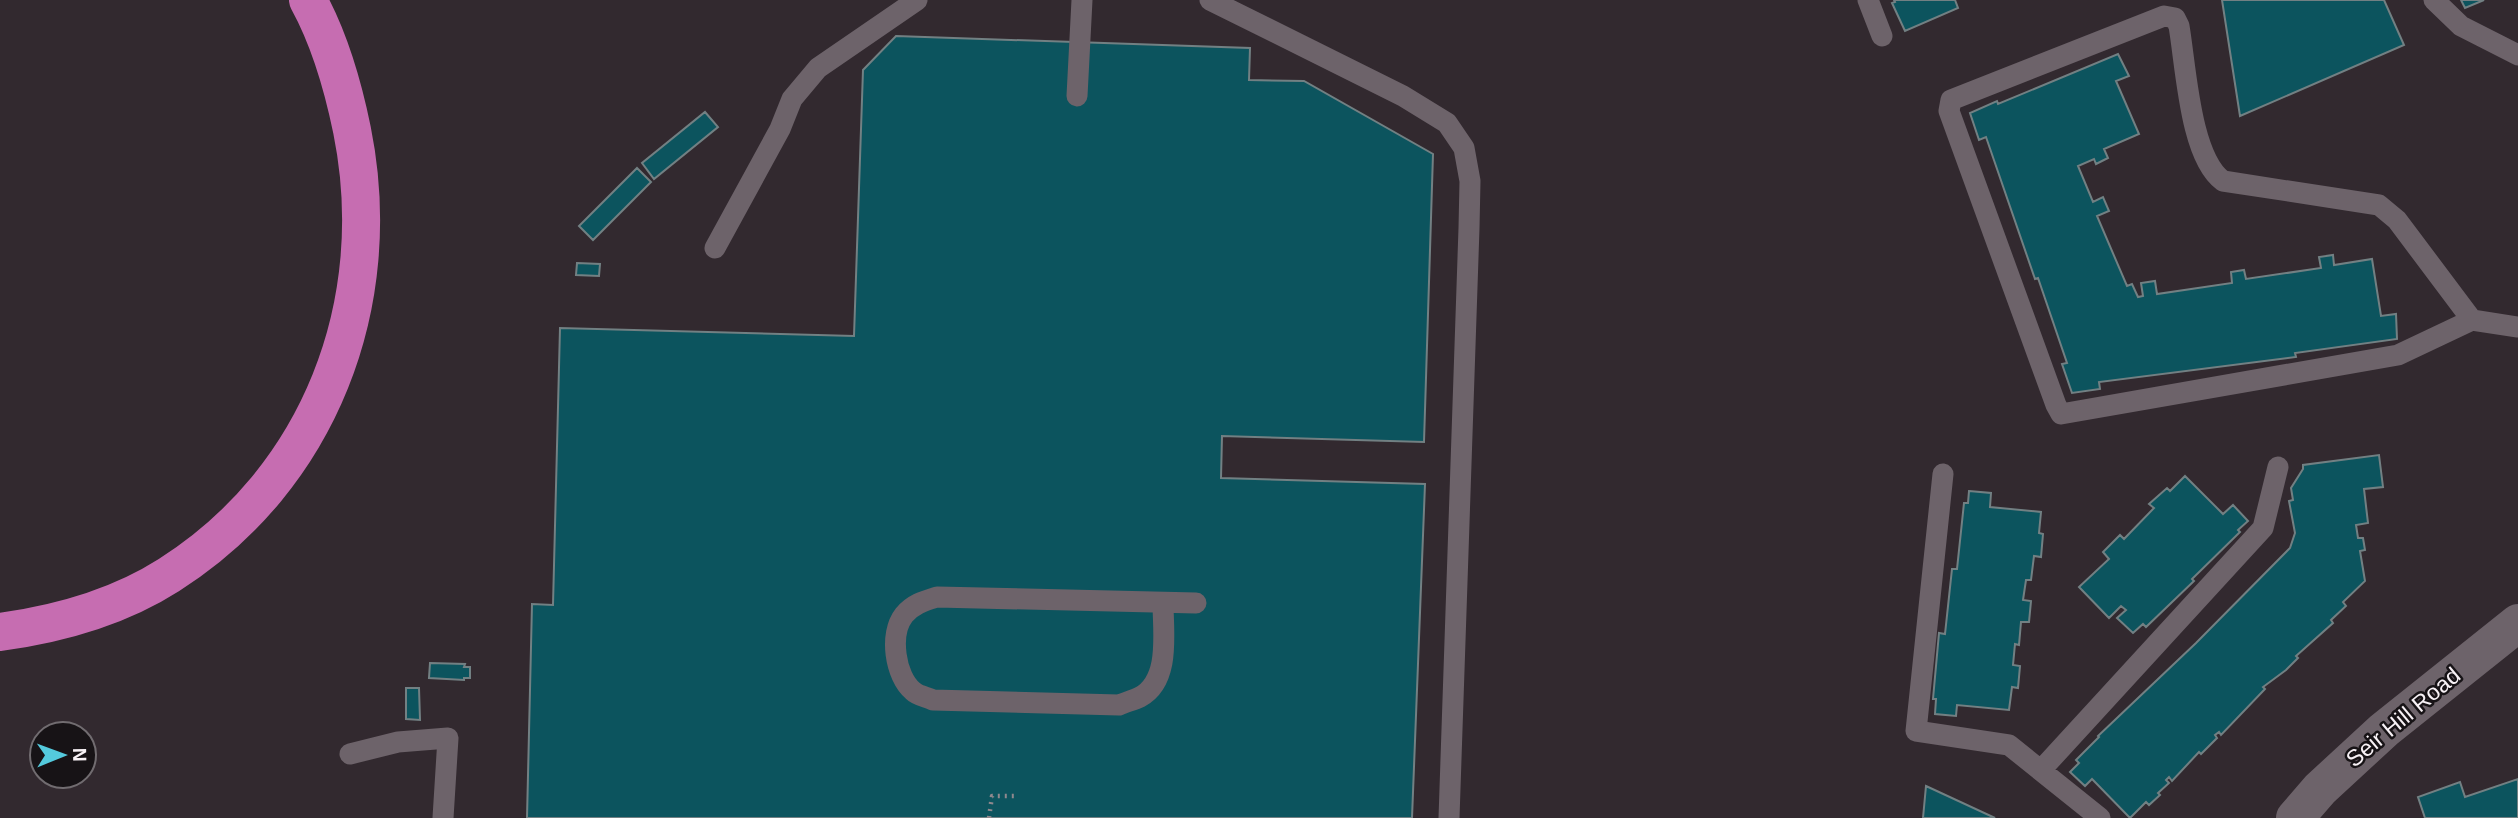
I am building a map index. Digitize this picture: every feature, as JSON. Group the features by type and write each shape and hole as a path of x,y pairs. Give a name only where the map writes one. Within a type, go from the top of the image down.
{"highway":[{"path":"0,632 29,628 79,615 127,598 168,576 198,555 246,514 272,484 298,447 322,402 340,358 352,312 360,254 361,209 358,159 348,110 334,60 308,0"}],"street":[{"name":"Seir Hill Road","path":"2295,818 2320,789 2384,730 2518,623"}],"lane":[{"path":"715,248 780,129 792,99 818,68 917,0"},
{"path":"1077,96 1082,0"},
{"path":"1210,0 1403,96 1447,123 1464,148 1470,181 1470,216 1449,818"},
{"path":"1868,0 1882,36"},
{"path":"2434,0 2461,26 2518,55"},
{"path":"2472,320 2397,219 2379,205 2223,181 2212,173 2197,140 2179,26 2175,18 2164,16 1951,100 1949,111 2061,414 2398,355 2472,320 2518,327"},
{"path":"2041,770 2263,528 2278,467"},
{"path":"1943,474 1916,731 2009,745 2100,818"},
{"path":"1163,603 1163,654 1158,678 1143,696 1119,705 933,700 914,693 902,678 895,646 903,617 919,602 937,597 1196,603"},
{"path":"350,754 398,742 448,738 443,818"}],"path":[{"path":"989,818 992,796 1018,796"}],"building":[{"path":"1894,0 1955,0 1958,8 1905,31 1892,3"},
{"path":"2222,0 2384,0 2404,45 2240,116"},
{"path":"2461,0 2484,0 2465,8"},
{"path":"896,36 1250,48 1249,80 1304,81 1433,154 1424,442 1222,436 1221,478 1425,484 1412,818 527,818 532,604 553,605 560,328 854,336 863,70"},
{"path":"2118,54 2129,76 2116,81 2139,134 2104,149 2108,158 2096,164 2094,159 2078,166 2093,202 2103,197 2109,211 2097,216 2127,286 2132,284 2138,297 2143,296 2141,283 2155,281 2157,294 2232,283 2231,272 2244,270 2246,279 2321,268 2319,257 2333,255 2334,265 2372,259 2381,316 2396,314 2397,339 2295,353 2296,357 2099,382 2100,389 2072,393 2062,364 2067,363 2038,278 2035,279 1986,137 1979,140 1970,113"},
{"path":"705,112 718,127 654,179 642,163"},
{"path":"637,168 651,182 593,240 579,226"},
{"path":"577,263 600,264 599,276 576,275"},
{"path":"2379,455 2383,487 2364,489 2368,523 2356,525 2358,538 2363,538 2365,550 2360,551 2365,581 2343,602 2346,606 2331,620 2333,623 2296,656 2298,658 2286,670 2263,687 2265,689 2221,735 2219,732 2215,735 2217,738 2201,754 2199,752 2172,781 2169,777 2166,780 2169,783 2158,793 2160,795 2149,805 2146,802 2130,818 2092,779 2085,786 2070,772 2079,763 2076,760 2290,548 2295,533 2289,501 2293,500 2291,488 2303,465"},
{"path":"2185,476 2223,514 2233,505 2248,521 2192,579 2194,581 2146,627 2143,624 2133,633 2117,618 2126,610 2121,606 2109,618 2079,587 2109,559 2103,552 2120,535 2124,539 2154,508 2149,504 2167,488 2170,491"},
{"path":"1969,491 1991,493 1990,507 2041,512 2041,557 2034,556 2031,580 2026,580 2023,600 2031,601 2029,622 2021,622 2019,645 2015,644 2013,665 2020,666 2018,688 2012,687 2009,710 1957,705 1956,716 1935,714 1936,699 1933,699 1939,633 1945,634 1952,569 1957,569 1964,503 1968,503"},
{"path":"430,663 465,664 464,667 470,667 470,678 429,678"},
{"path":"406,688 419,688 420,720 406,719"},
{"path":"2518,779 2518,818 2425,818 2418,797 2460,782 2465,797"},
{"path":"1926,786 1995,818 1923,818"}]}
